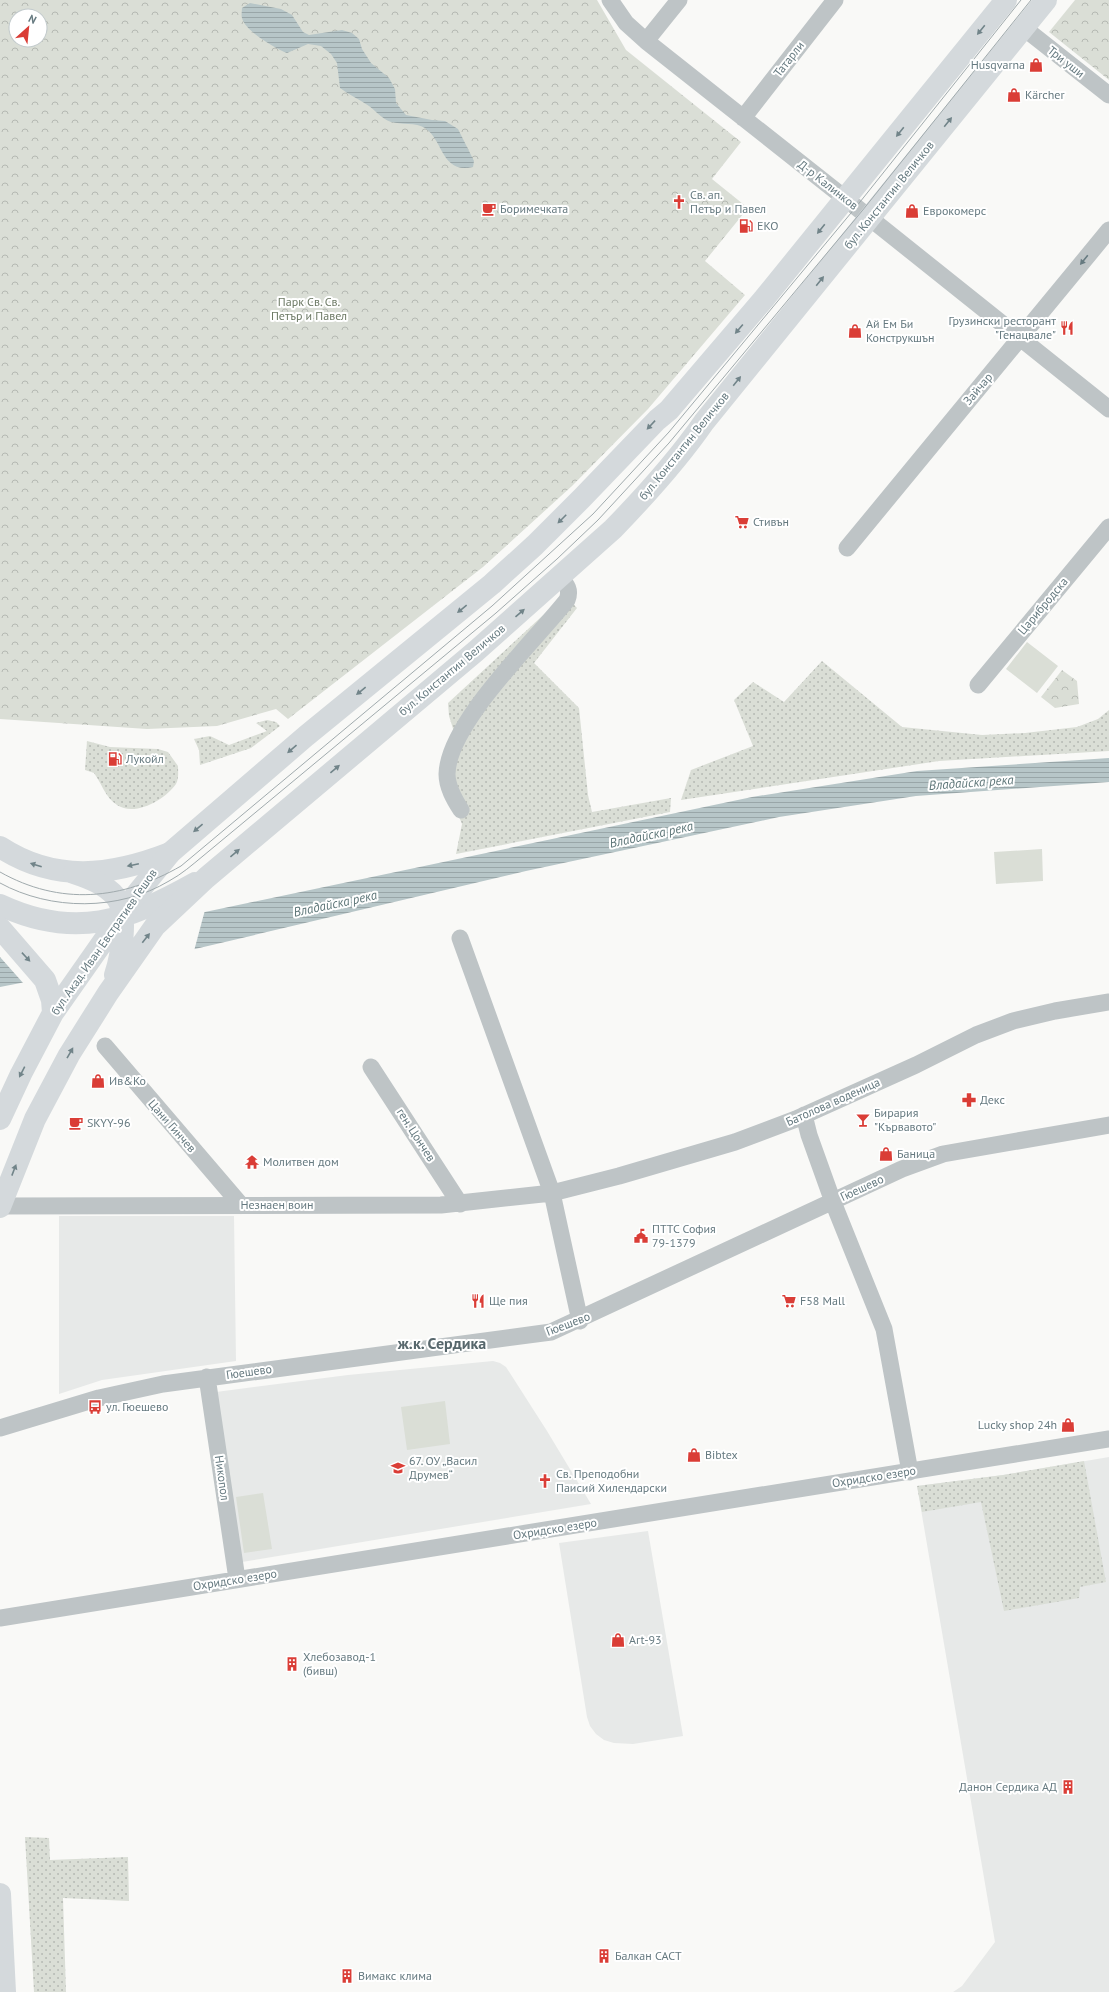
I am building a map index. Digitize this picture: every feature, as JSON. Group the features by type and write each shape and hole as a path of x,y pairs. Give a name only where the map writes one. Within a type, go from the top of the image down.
{"main road":[{"name":"бул. Константин Величков","path":"206,878 476,651 560,577 638,513 704,422 871,218 1046,0"},
{"path":"74,873 129,866 146,862 170,853 306,736 492,584 535,545 657,420 669,410 763,300 846,198 998,3"},
{"path":"0,847 27,863 90,878 111,892 118,901 124,927 121,952 116,973 108,993"},
{"name":"бул. Акад. Иван Евстратиев Гешов","path":"0,1119 21,1074 53,1013 92,955 152,873 170,853"},
{"path":"0,905 24,916 68,924 94,924 156,904 206,878"},
{"path":"0,1207 35,1119 69,1055 108,993 155,926 206,878"},
{"path":"0,928 45,980 52,1000 53,1013"},
{"path":"0,1894 5,1992"}],"street":[{"name":"Д-р Калинков","path":"610,0 626,23 646,41 846,198 1109,410"},
{"path":"646,41 679,0"},
{"name":"Татарли","path":"743,118 835,0"},
{"name":"Три уши","path":"1024,28 1109,95"},
{"name":"Зайчар","path":"847,548 1109,230"},
{"name":"Царибродска","path":"978,685 1109,527"},
{"path":"461,810 448,785 447,773 454,746 470,717 567,600 569,593 568,587 560,577"},
{"path":"460,938 552,1193 580,1320"},
{"name":"Батолова воденица","path":"552,1193 619,1176 735,1142 804,1115 916,1065 976,1036 1013,1021 1055,1011 1109,1002"},
{"name":"Цани Гинчев","path":"104,1046 241,1205"},
{"name":"ген. Цончев","path":"371,1067 417,1135 460,1204"},
{"path":"804,1115 809,1135 833,1202 884,1329 910,1472"},
{"name":"Гюешево","path":"0,1428 99,1398 207,1377 538,1335 551,1332 580,1320 902,1169 943,1154 1109,1125"},
{"name":"Незнаен воин","path":"0,1207 460,1204 552,1193"},
{"name":"Никопол","path":"207,1377 237,1579"},
{"name":"Охридско езеро","path":"0,1618 1109,1439"}],"shaded area":[{"path":"59,1216 234,1216 236,1361 102,1380 59,1394"},
{"name":"67. ОУ „Васил Друмев“","path":"493,1361 506,1367 591,1504 242,1562 216,1392 348,1375"},
{"path":"1109,1457 1109,1992 953,1992 962,1986 995,1942 917,1486 1003,1475"},
{"path":"648,1531 683,1736 633,1744 614,1743 604,1740 596,1734 590,1726 587,1717 559,1543"}],"green space":[{"name":"Парк Св. Св. Петър и Павел","path":"0,0 597,0 626,50 741,142 712,179 748,208 705,261 745,295 648,409 572,486 483,567 288,719 276,709 217,726 147,729 0,719"},
{"path":"1075,0 1109,0 1109,80 1049,32"},
{"path":"565,595 577,608 534,663 579,708 588,795 592,812 671,798 670,812 456,854 462,824 441,773 455,735 449,716 448,703"},
{"path":"1027,642 1058,666 1037,693 1006,669"},
{"path":"822,661 902,727 982,735 1025,733 1077,727 1098,719 1109,710 1109,751 939,761 681,800 691,770 753,746 734,700 753,682 784,702"},
{"path":"1062,670 1077,681 1079,704 1055,708 1041,697"},
{"path":"267,720 276,722 280,726 251,748 200,765 199,750 194,739 210,736 229,745 267,731 256,723"},
{"path":"87,741 110,747 158,749 168,752 178,766 177,782 165,796 149,805 132,809 117,805 107,794 94,773 85,770"},
{"path":"1042,849 1043,881 996,884 994,852"},
{"path":"445,1401 450,1444 407,1450 401,1407"},
{"path":"1084,1461 1106,1582 1080,1587 1079,1598 1004,1611 981,1502 922,1512 917,1486 1003,1475"},
{"path":"263,1493 272,1549 244,1553 236,1497"},
{"path":"25,1837 49,1838 50,1860 128,1857 129,1901 63,1898 66,1992 34,1992"}],"water":[{"path":"250,3 281,9 292,15 303,32 309,35 342,30 352,33 359,39 362,49 371,63 389,78 395,89 396,103 406,115 445,121 458,129 474,161 473,167 463,168 455,166 444,155 436,141 425,128 417,125 391,122 340,88 337,63 331,54 321,46 308,44 287,53 254,33 244,23 242,18 242,8"},
{"name":"Владайска река","path":"1109,758 1109,782 916,796 779,817 526,871 195,949 0,987 0,952 205,912 752,797 917,771"}],"pier":[{"path":"205,910 194,951 24,984 0,957 0,950"}],"tram line":[{"path":"0,872 23,883 45,890 68,894 91,894 114,892 136,886 181,866 492,606 593,514 669,432 856,207 1021,0"},
{"path":"0,883 41,899 63,903 85,904 129,898 149,891 169,881 195,863 496,613 598,520 669,443 862,211 1031,0"}],"place":[{"name":"Husqvarna","path":"1036,65"},
{"name":"Kärcher","path":"1014,95"},
{"name":"Св. ап. Петър и Павел","path":"679,202"},
{"name":"Боримечката","path":"489,209"},
{"name":"Еврокомерс","path":"912,211"},
{"name":"EKO","path":"746,226"},
{"name":"Грузински ресторант \"Генацвале\"","path":"1067,328"},
{"name":"Ай Ем Би Конструкшън","path":"855,331"},
{"name":"Стивън","path":"742,522"},
{"name":"Лукойл","path":"115,759"},
{"name":"Ив&Ко","path":"98,1081"},
{"name":"Декс","path":"969,1100"},
{"name":"Бирария \"Кървавото\"","path":"863,1120"},
{"name":"SKYY-96","path":"76,1123"},
{"name":"Баница","path":"886,1154"},
{"name":"Молитвен дом","path":"252,1162"},
{"name":"ПТТС София 79-1379","path":"641,1236"},
{"name":"Ще пия","path":"478,1301"},
{"name":"F58 Mall","path":"789,1301"},
{"name":"ул. Гюешево","path":"95,1407"},
{"name":"Lucky shop 24h","path":"1068,1425"},
{"name":"Bibtex","path":"694,1455"},
{"name":"67. ОУ „Васил Друмев“","path":"398,1468"},
{"name":"Св. Преподобни Паисий Хилендарски","path":"545,1481"},
{"name":"Art-93","path":"618,1640"},
{"name":"Хлебозавод-1 (бивш)","path":"292,1664"},
{"name":"Данон Сердика АД","path":"1068,1787"},
{"name":"Балкан САСТ","path":"604,1956"},
{"name":"Вимакс клима","path":"347,1976"}],"district":[{"name":"ж.к. Сердика","path":"442,1343"}]}
